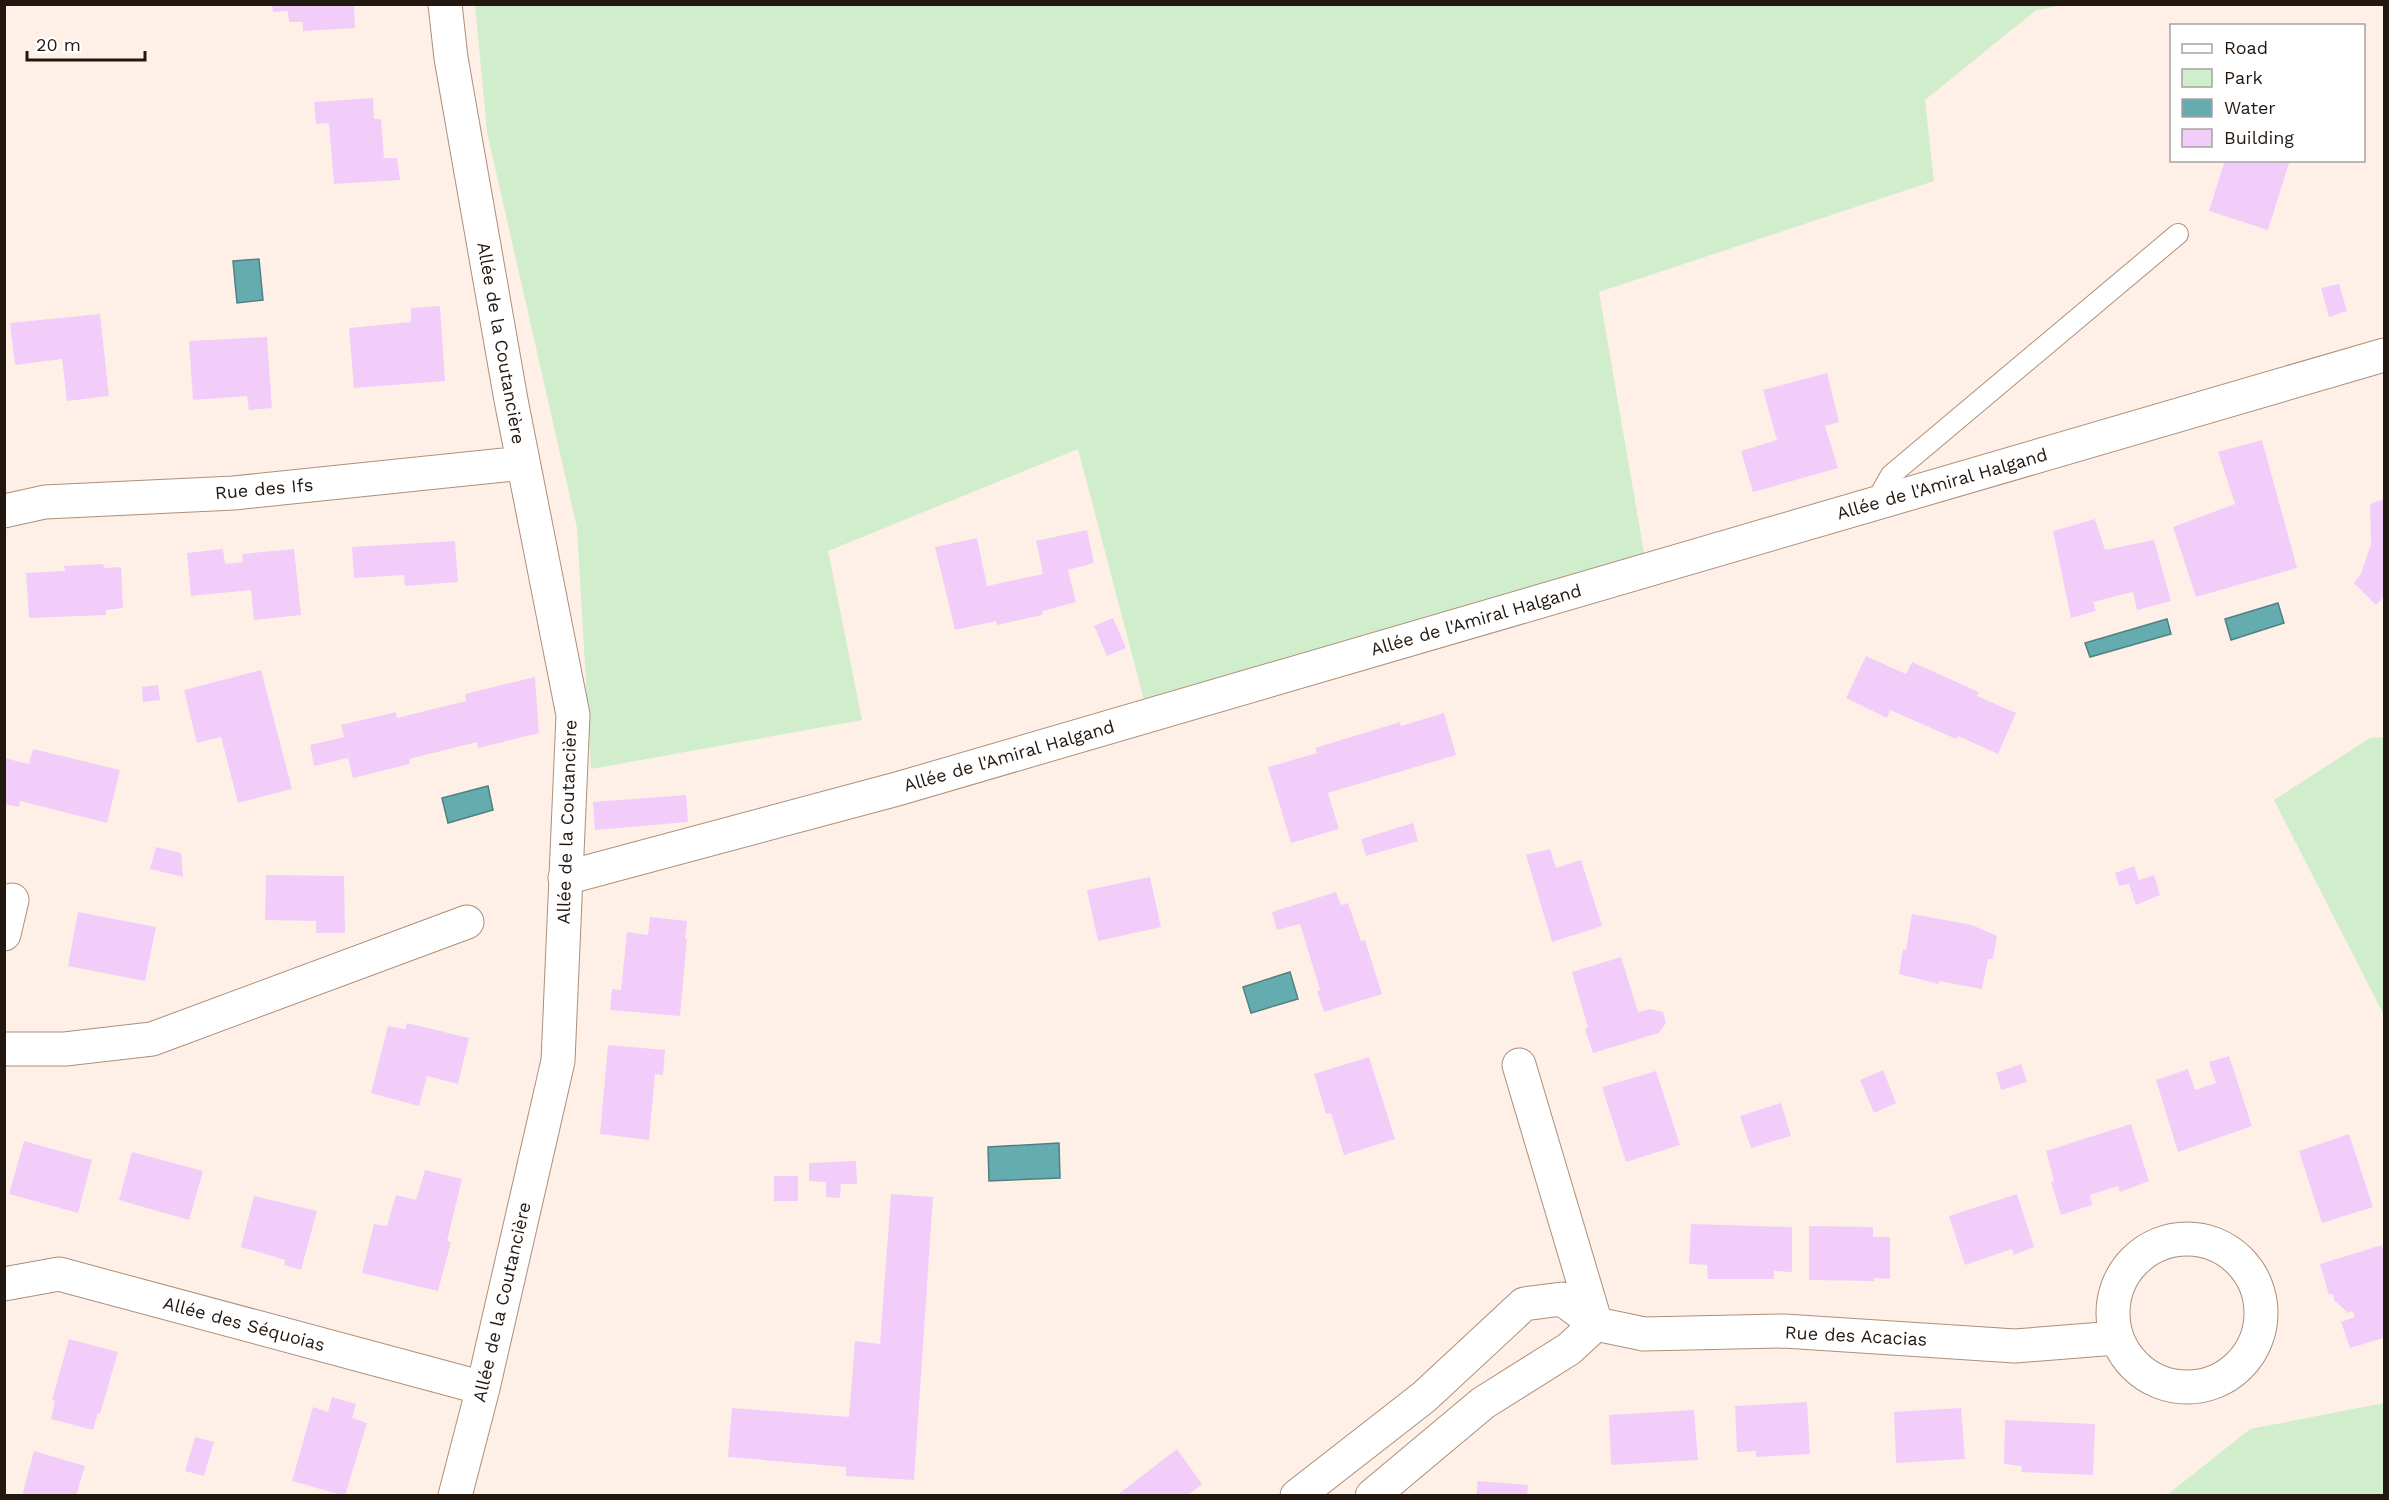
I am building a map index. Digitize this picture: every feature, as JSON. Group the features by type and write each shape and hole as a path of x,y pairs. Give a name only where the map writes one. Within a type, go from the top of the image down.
{"street":[{"name":"Allée de la Coutancière","path":"446,4 453,70 523,462 573,715 558,1061 483,1388 455,1496"},
{"name":"Allée de l'Amiral Halgand","path":"565,878 908,785 2385,355"},
{"name":"Rue des Ifs","path":"4,511 45,502 234,493 523,462"},
{"path":"4,934 12,900"},
{"path":"4,1049 65,1049 152,1038 467,922"},
{"path":"1372,1496 1483,1403 1569,1349 1596,1323 1520,1065"},
{"path":"2192,1239 2216,1245 2237,1258 2252,1277 2260,1301 2261,1325 2253,1348 2238,1368 2217,1381 2194,1388 2169,1386 2146,1376 2128,1359 2116,1338 2112,1314 2116,1290 2127,1268 2145,1251 2168,1241 2192,1239"},
{"name":"Allée des Séquoias","path":"4,1284 59,1274 483,1388"},
{"name":"Rue des Acacias","path":"1297,1496 1424,1397 1524,1304 1562,1299 1596,1323 1644,1334 1784,1331 2015,1346 2116,1338"}],"lane":[{"path":"1875,503 1891,475 2178,234"}],"green space":[{"path":"475,5 2062,5 2035,11 1925,100 1934,181 1599,292 1649,582 1149,719 1078,449 828,551 862,720 591,769 577,528 487,132"},
{"path":"2384,737 2384,1015 2274,800 2370,738"},
{"path":"2384,1403 2384,1495 2167,1495 2250,1429"}],"water":[{"path":"259,259 263,300 237,303 233,261"},
{"path":"2278,603 2284,623 2231,640 2225,619"},
{"path":"2167,619 2171,634 2090,657 2085,643"},
{"path":"488,786 493,810 448,823 442,798"},
{"path":"1290,972 1298,999 1251,1013 1243,987"},
{"path":"1059,1143 1060,1178 989,1181 988,1147"}],"building":[{"path":"272,4 354,4 355,28 303,31 303,22 289,22 288,11 273,12"},
{"path":"373,98 374,119 381,119 384,158 397,158 400,180 334,184 329,123 316,124 314,102"},
{"path":"2224,162 2289,162 2268,230 2209,211"},
{"path":"2339,284 2347,311 2329,317 2321,288"},
{"path":"440,306 445,381 354,388 349,328 411,322 411,308"},
{"path":"100,314 109,396 67,401 62,359 15,365 10,323"},
{"path":"267,337 272,408 249,410 247,396 193,400 189,341"},
{"path":"1827,373 1839,422 1825,426 1838,468 1753,492 1741,451 1777,440 1763,390"},
{"path":"2262,440 2297,568 2196,597 2173,527 2235,504 2218,452"},
{"path":"2384,499 2384,597 2376,605 2354,583 2361,574 2371,544 2370,504"},
{"path":"2095,519 2105,550 2154,540 2171,601 2137,610 2133,592 2093,602 2096,611 2071,618 2053,531"},
{"path":"1087,530 1094,563 1068,570 1076,602 1043,611 1042,615 997,625 996,621 955,630 935,547 977,538 987,586 1043,574 1036,541"},
{"path":"455,541 458,582 405,586 404,575 354,578 352,547"},
{"path":"223,549 225,564 243,562 242,554 294,549 301,615 254,620 251,590 191,596 187,553"},
{"path":"103,564 104,568 121,567 123,608 106,610 106,615 29,618 26,573 65,571 64,566"},
{"path":"1113,618 1126,648 1107,656 1094,626"},
{"path":"1866,656 1906,674 1912,662 1979,692 1977,696 2016,713 1998,754 1958,736 1956,739 1890,710 1887,718 1846,698"},
{"path":"261,670 292,789 238,803 221,737 197,743 184,690"},
{"path":"535,677 539,733 478,748 477,742 409,759 410,764 353,778 348,758 314,766 310,745 344,737 341,725 396,712 397,718 466,701 465,694"},
{"path":"158,685 160,700 143,702 142,687"},
{"path":"1444,713 1456,755 1328,793 1339,829 1291,843 1268,767 1317,753 1315,748 1400,722 1401,726"},
{"path":"33,749 120,770 107,823 20,801 19,807 4,804 4,758 29,764"},
{"path":"686,795 688,822 595,830 593,802"},
{"path":"1413,823 1418,841 1366,856 1361,839"},
{"path":"156,847 181,853 183,877 150,869"},
{"path":"1550,849 1556,868 1581,860 1602,926 1552,942 1526,855"},
{"path":"2134,866 2139,880 2154,875 2160,895 2136,905 2129,884 2119,886 2115,873"},
{"path":"266,875 344,876 345,933 316,933 316,921 265,920"},
{"path":"1150,877 1161,927 1098,941 1087,890"},
{"path":"1336,892 1341,905 1348,903 1361,941 1365,940 1382,994 1324,1012 1317,991 1320,990 1300,924 1277,930 1272,912"},
{"path":"78,912 156,927 145,981 68,966"},
{"path":"1912,914 1972,925 1997,936 1993,959 1988,959 1982,989 1939,981 1938,984 1899,974"},
{"path":"650,917 687,921 680,1016 610,1010 612,989 621,990 627,932 648,935"},
{"path":"1621,957 1638,1012 1650,1009 1663,1012 1666,1023 1659,1033 1593,1053 1572,972"},
{"path":"407,1023 469,1038 458,1084 427,1076 419,1106 371,1093 388,1026 405,1029"},
{"path":"608,1045 665,1050 663,1075 655,1074 649,1140 600,1134"},
{"path":"2229,1056 2252,1126 2178,1152 2156,1080 2188,1069 2195,1090 2216,1083 2209,1062"},
{"path":"1369,1057 1395,1139 1344,1155 1331,1113 1326,1114 1314,1074"},
{"path":"2021,1064 2027,1082 2001,1090 1996,1073"},
{"path":"1883,1070 1896,1103 1874,1113 1860,1080"},
{"path":"1656,1071 1680,1145 1626,1162 1602,1087"},
{"path":"1781,1103 1791,1136 1751,1148 1740,1116"},
{"path":"2131,1124 2149,1181 2120,1192 2118,1186 2090,1195 2092,1205 2061,1215 2051,1182 2054,1181 2046,1151"},
{"path":"2349,1134 2373,1207 2322,1223 2299,1151"},
{"path":"24,1141 92,1160 78,1213 9,1194"},
{"path":"132,1152 203,1171 189,1220 119,1200"},
{"path":"856,1161 857,1184 841,1184 840,1198 826,1197 826,1182 809,1181 809,1163"},
{"path":"425,1170 462,1179 447,1241 451,1242 438,1291 362,1273 374,1224 387,1226 396,1195 416,1200"},
{"path":"774,1176 798,1176 798,1201 774,1201"},
{"path":"891,1194 933,1197 914,1480 846,1476 846,1467 728,1457 732,1408 849,1417 855,1341 880,1344"},
{"path":"2017,1194 2034,1247 2014,1255 2012,1249 1965,1265 1949,1216"},
{"path":"254,1196 317,1211 301,1270 284,1265 285,1260 241,1247"},
{"path":"1691,1224 1792,1227 1792,1272 1774,1271 1774,1279 1708,1279 1707,1265 1689,1264"},
{"path":"1809,1226 1873,1227 1873,1237 1890,1237 1890,1279 1874,1278 1874,1281 1809,1280"},
{"path":"2382,1245 2384,1254 2384,1338 2350,1348 2341,1322 2355,1317 2352,1311 2348,1313 2334,1300 2333,1294 2329,1295 2320,1264"},
{"path":"69,1339 118,1352 93,1430 51,1419 55,1401 52,1400"},
{"path":"332,1397 356,1404 352,1418 367,1423 345,1496 292,1481 313,1407 328,1412"},
{"path":"1807,1402 1810,1454 1756,1457 1756,1451 1737,1452 1735,1406"},
{"path":"1961,1408 1965,1459 1896,1463 1894,1412"},
{"path":"1694,1410 1698,1460 1611,1465 1609,1415"},
{"path":"2005,1420 2095,1424 2093,1475 2021,1472 2022,1466 2004,1464"},
{"path":"195,1437 214,1442 204,1476 185,1471"},
{"path":"1177,1449 1202,1484 1187,1496 1116,1496"},
{"path":"34,1451 85,1466 76,1496 22,1496"},
{"path":"1478,1481 1528,1485 1527,1496 1476,1496"}]}
